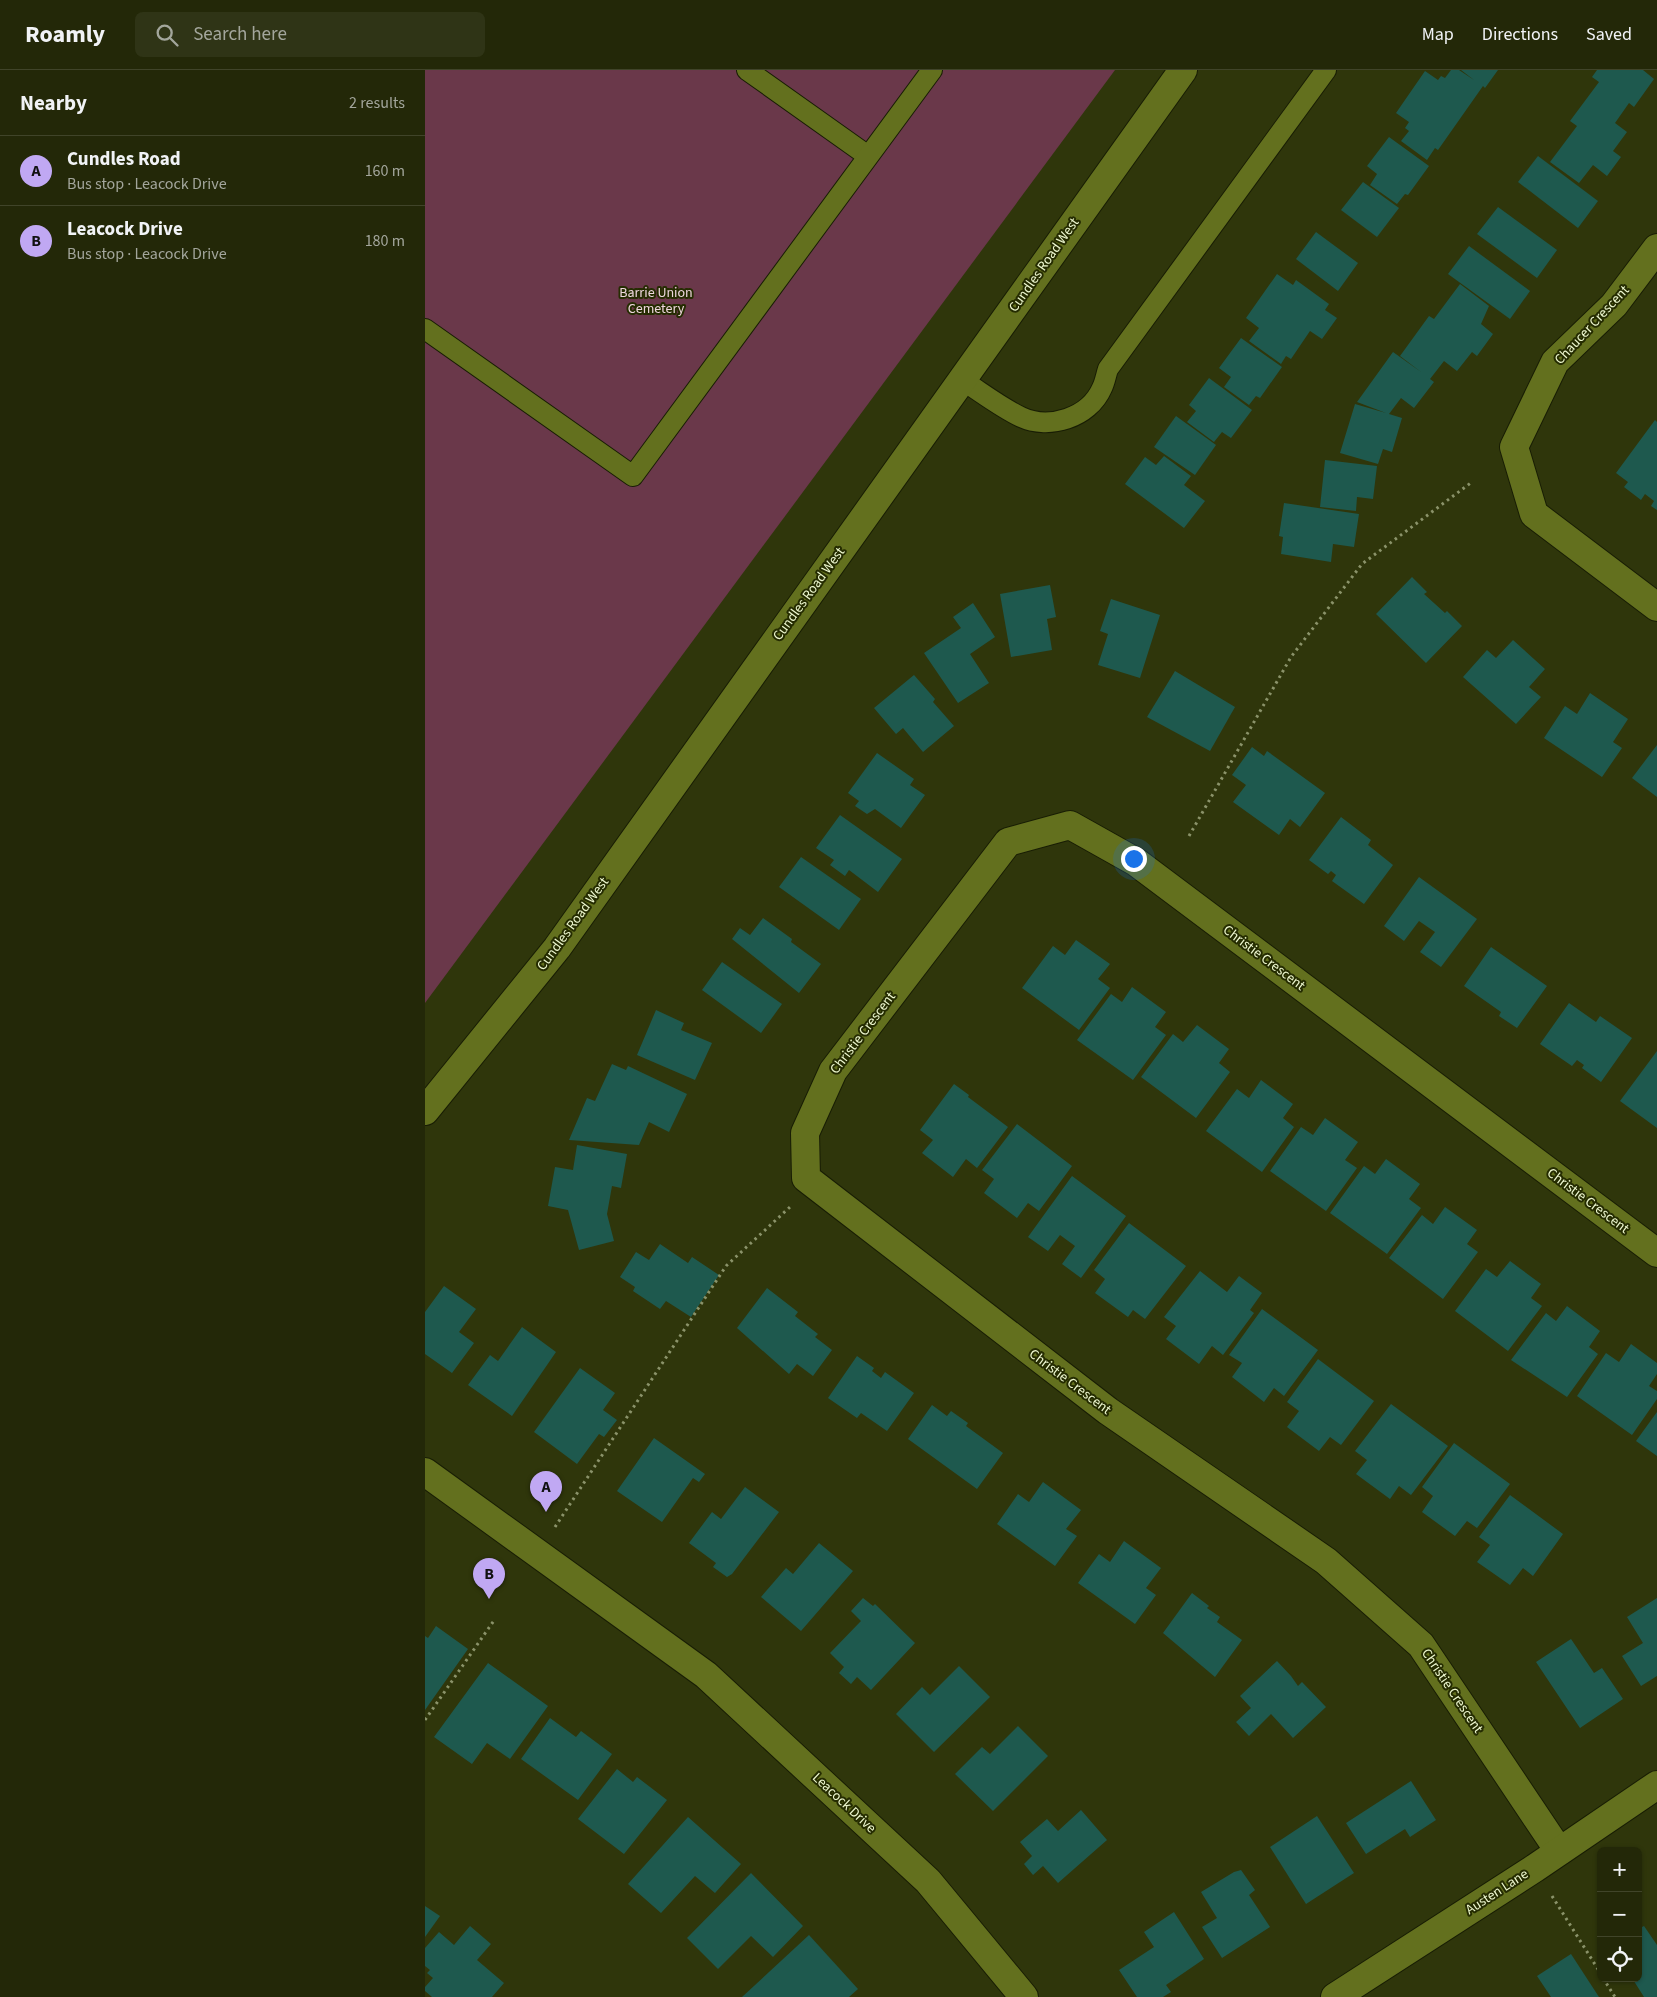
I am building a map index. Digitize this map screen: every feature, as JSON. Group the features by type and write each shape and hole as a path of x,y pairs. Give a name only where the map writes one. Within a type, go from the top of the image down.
{"street":[{"name":"Cundles Road West","path":"425,1111 557,948 1183,70"},
{"name":"Chaucer Crescent","path":"1657,248 1614,306 1555,362 1513,447 1534,514 1657,607"},
{"name":"Christie Crescent","path":"1559,1850 1421,1645 1326,1561 1108,1411 806,1178 805,1133 833,1070 1008,842 1070,824 1136,862 1657,1254"},
{"name":"Leacock Drive","path":"425,1472 706,1675 928,1881 1025,1997"},
{"name":"Austen Lane","path":"1335,1997 1535,1868 1657,1785"}],"lane":[{"path":"747,70 868,156"},
{"path":"425,329 633,476 932,70"},
{"path":"962,380 1019,416 1034,422 1064,420 1090,405 1102,389 1108,369 1326,70"}],"path":[{"path":"1189,836 1291,657 1362,564 1472,482"},
{"path":"537,1553 726,1266 815,1185"},
{"path":"425,1720 495,1619"},
{"path":"1535,1868 1597,1968"},
{"path":"1606,1982 1615,1997"}],"green space":[{"name":"Barrie Union Cemetery","path":"425,70 1115,70 425,1003"}],"building":[{"path":"1451,70 1459,70 1474,80 1461,70 1498,70 1485,88 1483,86 1438,150 1435,148 1427,160 1401,141 1409,131 1405,128 1409,122 1396,113 1425,71 1438,80 1441,76 1445,78"},
{"path":"1597,70 1643,70 1654,79 1634,107 1629,103 1615,123 1627,132 1613,151 1621,157 1607,176 1593,165 1579,183 1550,162 1577,126 1570,121 1599,82 1592,77"},
{"path":"1389,137 1429,166 1408,195 1405,194 1397,204 1370,185 1377,174 1367,166"},
{"path":"1538,156 1598,201 1578,228 1518,182"},
{"path":"1363,182 1399,208 1377,237 1341,210"},
{"path":"1498,207 1557,250 1537,278 1477,234"},
{"path":"1316,232 1358,263 1338,291 1296,259"},
{"path":"1469,246 1530,291 1510,319 1448,274"},
{"path":"1277,274 1293,285 1296,280 1329,304 1325,310 1337,318 1322,339 1310,331 1291,359 1286,356 1281,364 1249,341 1259,328 1246,318"},
{"path":"1460,284 1489,306 1481,324 1493,334 1477,356 1472,352 1457,371 1444,361 1430,379 1434,382 1414,408 1401,398 1389,414 1402,418 1392,452 1383,449 1378,464 1340,453 1355,404 1386,413 1357,402 1393,352 1421,372 1400,356 1429,316 1434,319"},
{"path":"1241,338 1282,367 1260,398 1256,396 1249,405 1224,387 1231,377 1219,368"},
{"path":"1209,378 1252,410 1231,438 1222,432 1214,442 1187,422 1196,411 1189,405"},
{"path":"1176,416 1216,445 1195,475 1154,447"},
{"path":"1655,420 1657,422 1657,510 1651,506 1654,501 1645,494 1641,500 1624,487 1628,482 1616,473"},
{"path":"1164,456 1191,476 1184,485 1205,501 1184,528 1125,484 1145,457 1156,465"},
{"path":"1325,460 1377,466 1373,499 1357,497 1356,511 1320,507"},
{"path":"1284,503 1359,514 1354,547 1333,544 1331,562 1281,554 1283,537 1279,536"},
{"path":"1412,577 1427,592 1424,594 1445,613 1447,611 1462,626 1426,663 1376,614"},
{"path":"1050,585 1056,617 1047,619 1052,650 1011,657 1000,594"},
{"path":"1111,599 1160,615 1140,678 1098,665 1108,634 1100,631"},
{"path":"973,603 995,637 970,654 989,683 958,703 924,653 961,628 953,617"},
{"path":"1513,640 1545,669 1529,687 1541,697 1516,724 1463,677 1487,650 1496,658"},
{"path":"1175,671 1235,707 1210,751 1147,717"},
{"path":"914,675 935,699 933,702 954,726 923,752 903,728 896,734 874,708"},
{"path":"1590,693 1628,719 1613,742 1622,748 1602,777 1544,738 1565,706 1577,714"},
{"path":"1657,745 1657,797 1632,778"},
{"path":"1252,747 1264,756 1267,751 1325,793 1300,827 1290,819 1279,835 1233,802 1246,785 1232,775"},
{"path":"877,753 914,779 910,785 925,795 901,828 875,809 867,814 855,806 859,801 848,793"},
{"path":"840,815 902,859 878,892 849,870 845,876 830,865 834,860 816,848"},
{"path":"1341,817 1371,840 1368,845 1393,865 1364,904 1332,881 1336,875 1331,871 1328,874 1309,860"},
{"path":"801,857 861,899 839,930 779,887"},
{"path":"1419,877 1477,919 1441,967 1420,952 1435,932 1419,921 1404,941 1384,926"},
{"path":"763,918 792,939 791,942 821,964 799,993 732,939 740,928 750,935"},
{"path":"1076,940 1110,964 1098,979 1110,988 1079,1030 1022,988 1053,946 1065,955"},
{"path":"1491,947 1547,986 1517,1028 1499,1016 1501,1012 1464,986"},
{"path":"722,962 782,1004 761,1033 702,990"},
{"path":"1132,987 1166,1012 1155,1027 1166,1035 1133,1080 1077,1040 1111,994 1122,1002"},
{"path":"1569,1003 1596,1022 1600,1016 1632,1038 1601,1082 1582,1068 1584,1065 1577,1060 1572,1066 1540,1044"},
{"path":"656,1010 684,1023 681,1030 712,1043 695,1080 637,1055"},
{"path":"1197,1025 1229,1049 1219,1063 1230,1072 1196,1118 1141,1077 1173,1034 1183,1042"},
{"path":"1657,1051 1657,1128 1620,1101"},
{"path":"612,1064 626,1070 628,1066 687,1094 669,1132 649,1122 639,1145 569,1140 587,1098 595,1101"},
{"path":"1261,1080 1293,1104 1283,1118 1294,1127 1262,1172 1206,1131 1237,1089 1249,1098"},
{"path":"954,1084 1008,1127 977,1168 966,1159 953,1177 922,1153 933,1140 920,1130"},
{"path":"1325,1118 1358,1142 1345,1160 1357,1168 1326,1211 1270,1171 1301,1127 1313,1135"},
{"path":"1017,1124 1072,1166 1039,1211 1028,1203 1017,1218 984,1193 994,1179 982,1170"},
{"path":"577,1145 627,1154 621,1188 612,1186 607,1214 614,1241 579,1250 568,1210 548,1206 555,1167 573,1170"},
{"path":"1386,1159 1420,1184 1409,1199 1421,1208 1387,1254 1330,1213 1364,1166 1375,1174"},
{"path":"1072,1176 1126,1216 1081,1278 1062,1264 1075,1246 1060,1235 1048,1251 1028,1237"},
{"path":"1445,1207 1477,1230 1467,1244 1478,1252 1443,1299 1389,1258 1422,1215 1433,1224"},
{"path":"1129,1223 1186,1266 1145,1319 1133,1310 1128,1317 1095,1293 1105,1279 1094,1270"},
{"path":"660,1244 688,1263 692,1257 719,1275 691,1317 666,1301 660,1309 633,1291 635,1287 620,1277 636,1252 649,1260"},
{"path":"1510,1261 1541,1284 1531,1298 1542,1306 1508,1351 1455,1311 1486,1269 1497,1277"},
{"path":"1200,1271 1227,1292 1239,1276 1262,1293 1250,1310 1254,1313 1223,1355 1212,1346 1199,1364 1166,1339 1176,1326 1164,1317"},
{"path":"444,1286 476,1309 459,1332 474,1343 452,1373 425,1354 425,1312"},
{"path":"767,1288 798,1312 795,1316 818,1334 815,1337 832,1350 813,1376 797,1364 789,1374 737,1328"},
{"path":"1567,1306 1600,1331 1589,1347 1598,1354 1567,1397 1511,1360 1546,1313 1556,1321"},
{"path":"1262,1309 1318,1350 1284,1396 1274,1388 1264,1402 1232,1377 1242,1363 1229,1355"},
{"path":"522,1327 556,1352 512,1416 468,1385 490,1355 498,1361"},
{"path":"1631,1344 1657,1363 1657,1374 1649,1386 1657,1391 1657,1399 1632,1435 1577,1396 1606,1353 1619,1362"},
{"path":"857,1356 874,1368 872,1371 881,1378 885,1372 914,1393 887,1431 861,1413 857,1418 828,1398"},
{"path":"1318,1359 1374,1401 1341,1445 1330,1437 1319,1451 1287,1427 1299,1411 1287,1402"},
{"path":"580,1368 615,1393 603,1410 617,1420 604,1437 599,1434 577,1464 534,1432"},
{"path":"1391,1404 1448,1446 1411,1495 1399,1486 1390,1499 1356,1474 1367,1460 1355,1451"},
{"path":"932,1405 947,1416 951,1411 968,1423 966,1426 1003,1453 977,1489 908,1439"},
{"path":"1657,1412 1657,1456 1636,1441"},
{"path":"654,1438 705,1474 699,1482 693,1478 662,1522 617,1491"},
{"path":"1454,1443 1510,1484 1477,1528 1467,1521 1455,1536 1422,1512 1433,1496 1422,1487"},
{"path":"1043,1482 1081,1510 1066,1529 1077,1536 1055,1566 997,1524 1018,1494 1029,1502"},
{"path":"745,1487 779,1512 732,1574 727,1577 713,1567 716,1563 689,1543 712,1512 721,1519"},
{"path":"1510,1495 1563,1534 1533,1576 1523,1568 1510,1585 1477,1562 1490,1545 1479,1537"},
{"path":"1124,1541 1161,1568 1146,1588 1156,1595 1135,1624 1078,1583 1099,1554 1110,1562"},
{"path":"819,1543 853,1571 801,1631 761,1597 786,1568 793,1574"},
{"path":"1192,1593 1209,1606 1207,1608 1220,1617 1217,1622 1242,1640 1215,1677 1163,1633"},
{"path":"863,1598 873,1606 875,1604 915,1643 871,1690 857,1677 851,1684 839,1673 844,1667 830,1653 861,1621 851,1611"},
{"path":"1657,1598 1657,1676 1641,1686 1622,1656 1643,1643 1627,1617"},
{"path":"436,1626 468,1649 425,1710 425,1636 428,1638"},
{"path":"1571,1639 1594,1673 1602,1668 1623,1699 1580,1728 1536,1662"},
{"path":"1277,1661 1298,1686 1302,1682 1326,1707 1293,1738 1271,1714 1249,1736 1236,1722 1251,1708 1240,1696"},
{"path":"488,1663 548,1706 510,1759 487,1743 472,1764 434,1737"},
{"path":"959,1666 990,1697 934,1752 896,1714 922,1687 930,1695"},
{"path":"550,1718 576,1737 581,1731 612,1754 578,1800 521,1759"},
{"path":"1018,1726 1048,1756 993,1811 955,1774 982,1747 990,1754"},
{"path":"617,1769 633,1782 637,1777 667,1800 624,1854 578,1819"},
{"path":"1411,1781 1436,1820 1410,1837 1405,1829 1366,1854 1346,1823"},
{"path":"1081,1810 1107,1840 1058,1883 1043,1866 1033,1875 1024,1864 1032,1856 1020,1842 1047,1819 1058,1831"},
{"path":"1317,1816 1354,1873 1306,1904 1270,1847"},
{"path":"688,1817 741,1864 715,1893 695,1876 661,1913 628,1884"},
{"path":"1241,1870 1255,1890 1249,1895 1270,1927 1222,1958 1202,1927 1217,1918 1201,1892 1234,1872"},
{"path":"751,1873 803,1926 773,1957 751,1936 718,1969 687,1938"},
{"path":"425,1906 440,1916 425,1937"},
{"path":"1174,1912 1204,1959 1166,1985 1171,1992 1163,1997 1137,1997 1119,1970 1154,1947 1144,1932"},
{"path":"470,1926 491,1944 477,1960 504,1983 492,1997 432,1997 425,1991 425,1987 433,1978 427,1973 430,1970 425,1966 425,1948 439,1932 454,1945"},
{"path":"1644,1926 1657,1945 1657,1997 1644,1997 1635,1982 1642,1982 1642,1927"},
{"path":"809,1935 858,1989 849,1997 742,1997"},
{"path":"1571,1954 1599,1997 1551,1997 1537,1976"}],"place":[{"name":"Cundles Road","path":"546,1512"},
{"name":"Leacock Drive","path":"489,1599"}]}
